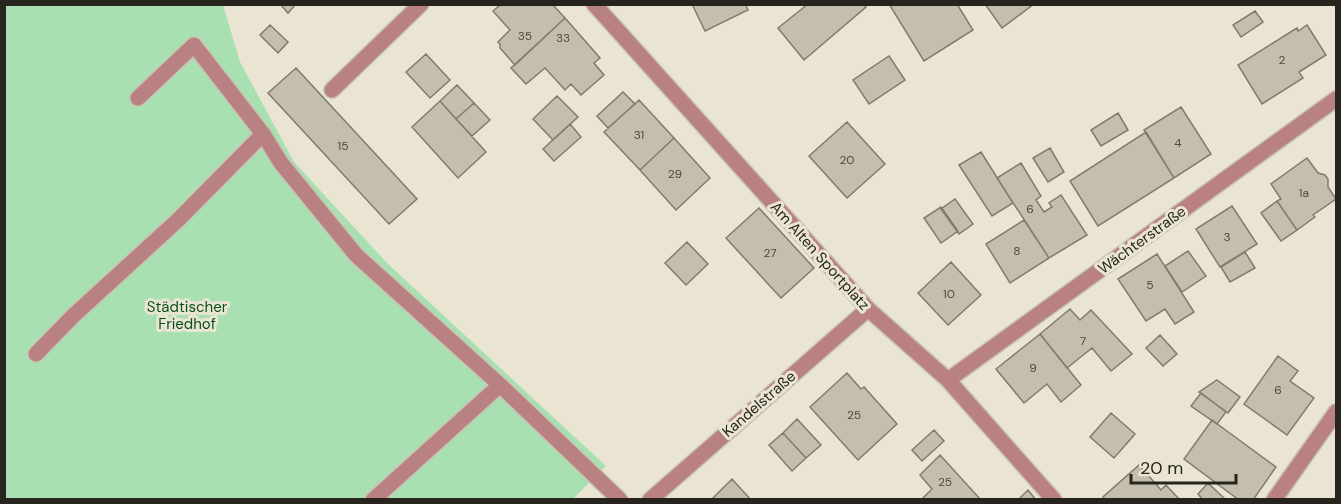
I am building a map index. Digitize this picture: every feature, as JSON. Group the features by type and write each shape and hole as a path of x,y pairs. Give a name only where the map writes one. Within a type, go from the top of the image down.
{"street":[{"path":"332,90 421,4"},
{"name":"Am Alten Sportplatz","path":"594,4 868,309 948,380 1054,500"},
{"path":"138,98 194,45 263,134 281,163 356,255 500,385 620,500"},
{"name":"Wächterstraße","path":"948,380 1336,99"},
{"path":"36,354 73,316 178,220 263,134"},
{"name":"Kandelstraße","path":"650,500 868,309"},
{"path":"374,500 500,385"},
{"path":"1274,500 1336,412"}],"green space":[{"name":"Städtischer Friedhof","path":"4,5 223,5 240,62 294,162 387,263 606,466 573,499 5,499"}],"building":[{"path":"280,4 296,4 288,13"},
{"path":"498,4 552,4 565,18 515,65 500,48 498,42 510,30 493,11 499,6"},
{"path":"692,4 745,4 748,10 705,31"},
{"path":"808,4 864,4 866,7 804,60 778,28"},
{"path":"889,4 957,4 973,30 924,61"},
{"path":"985,4 1034,4 1002,28"},
{"path":"1255,11 1263,22 1241,37 1233,25"},
{"path":"565,18 600,58 594,63 604,75 581,95 571,84 565,90 545,68 526,84 511,68"},
{"path":"270,25 288,42 278,53 260,35"},
{"path":"1307,25 1326,55 1299,72 1303,78 1262,104 1238,65 1297,28 1298,31"},
{"path":"426,54 450,80 430,98 406,72"},
{"path":"889,56 905,80 869,104 853,80"},
{"path":"296,68 417,199 389,224 268,93"},
{"path":"457,85 474,103 456,119 440,101"},
{"path":"623,92 635,104 608,128 597,116"},
{"path":"557,96 578,117 553,140 533,119"},
{"path":"639,100 674,138 640,170 604,132"},
{"path":"440,101 486,152 458,178 412,127"},
{"path":"474,103 490,120 472,136 456,119"},
{"path":"1181,107 1211,154 1174,178 1144,130"},
{"path":"1118,113 1128,130 1101,146 1091,130"},
{"path":"847,122 885,164 847,198 809,156"},
{"path":"570,124 581,137 554,161 543,149"},
{"path":"1146,132 1174,178 1098,226 1070,181"},
{"path":"674,138 710,178 676,210 640,170"},
{"path":"1050,148 1064,172 1048,182 1033,158"},
{"path":"981,152 1013,203 992,216 959,165"},
{"path":"1307,158 1318,173 1325,175 1328,179 1328,187 1336,199 1297,230 1277,201 1281,199 1271,184"},
{"path":"1021,163 1041,196 1036,200 1044,212 1052,207 1049,203 1061,195 1087,235 1049,258 997,178"},
{"path":"955,199 973,224 959,234 941,209"},
{"path":"1277,201 1297,230 1281,241 1261,213"},
{"path":"1232,206 1257,244 1220,267 1196,229"},
{"path":"941,207 958,231 941,243 924,218"},
{"path":"759,208 814,268 781,298 726,238"},
{"path":"1024,220 1049,258 1010,283 986,244"},
{"path":"687,242 708,264 686,285 665,263"},
{"path":"1188,251 1206,276 1182,292 1165,266"},
{"path":"1245,252 1255,268 1230,282 1221,267"},
{"path":"1157,254 1194,312 1175,324 1165,309 1146,321 1118,279"},
{"path":"951,262 981,295 948,325 918,293"},
{"path":"1070,309 1080,320 1091,310 1132,354 1111,371 1092,348 1067,368 1040,334"},
{"path":"1040,334 1081,385 1061,402 1047,384 1024,403 996,369"},
{"path":"1160,335 1177,354 1163,366 1146,348"},
{"path":"1278,356 1298,371 1290,381 1314,398 1287,435 1244,404"},
{"path":"847,373 861,389 864,387 897,424 858,460 810,407"},
{"path":"1217,380 1240,397 1228,413 1199,392"},
{"path":"1201,393 1226,412 1217,424 1191,406"},
{"path":"1111,413 1135,434 1114,458 1090,437"},
{"path":"797,419 821,445 806,458 783,433"},
{"path":"1212,420 1276,467 1253,500 1239,500 1184,459"},
{"path":"934,430 944,441 922,461 912,450"},
{"path":"783,433 806,458 792,471 769,445"},
{"path":"940,455 981,500 921,500 932,489 920,475"},
{"path":"1139,465 1161,490 1166,485 1180,500 1105,500 1103,497"},
{"path":"732,479 751,500 711,500"},
{"path":"1208,483 1226,500 1203,500 1198,494"},
{"path":"1028,490 1036,500 1018,500"}]}
